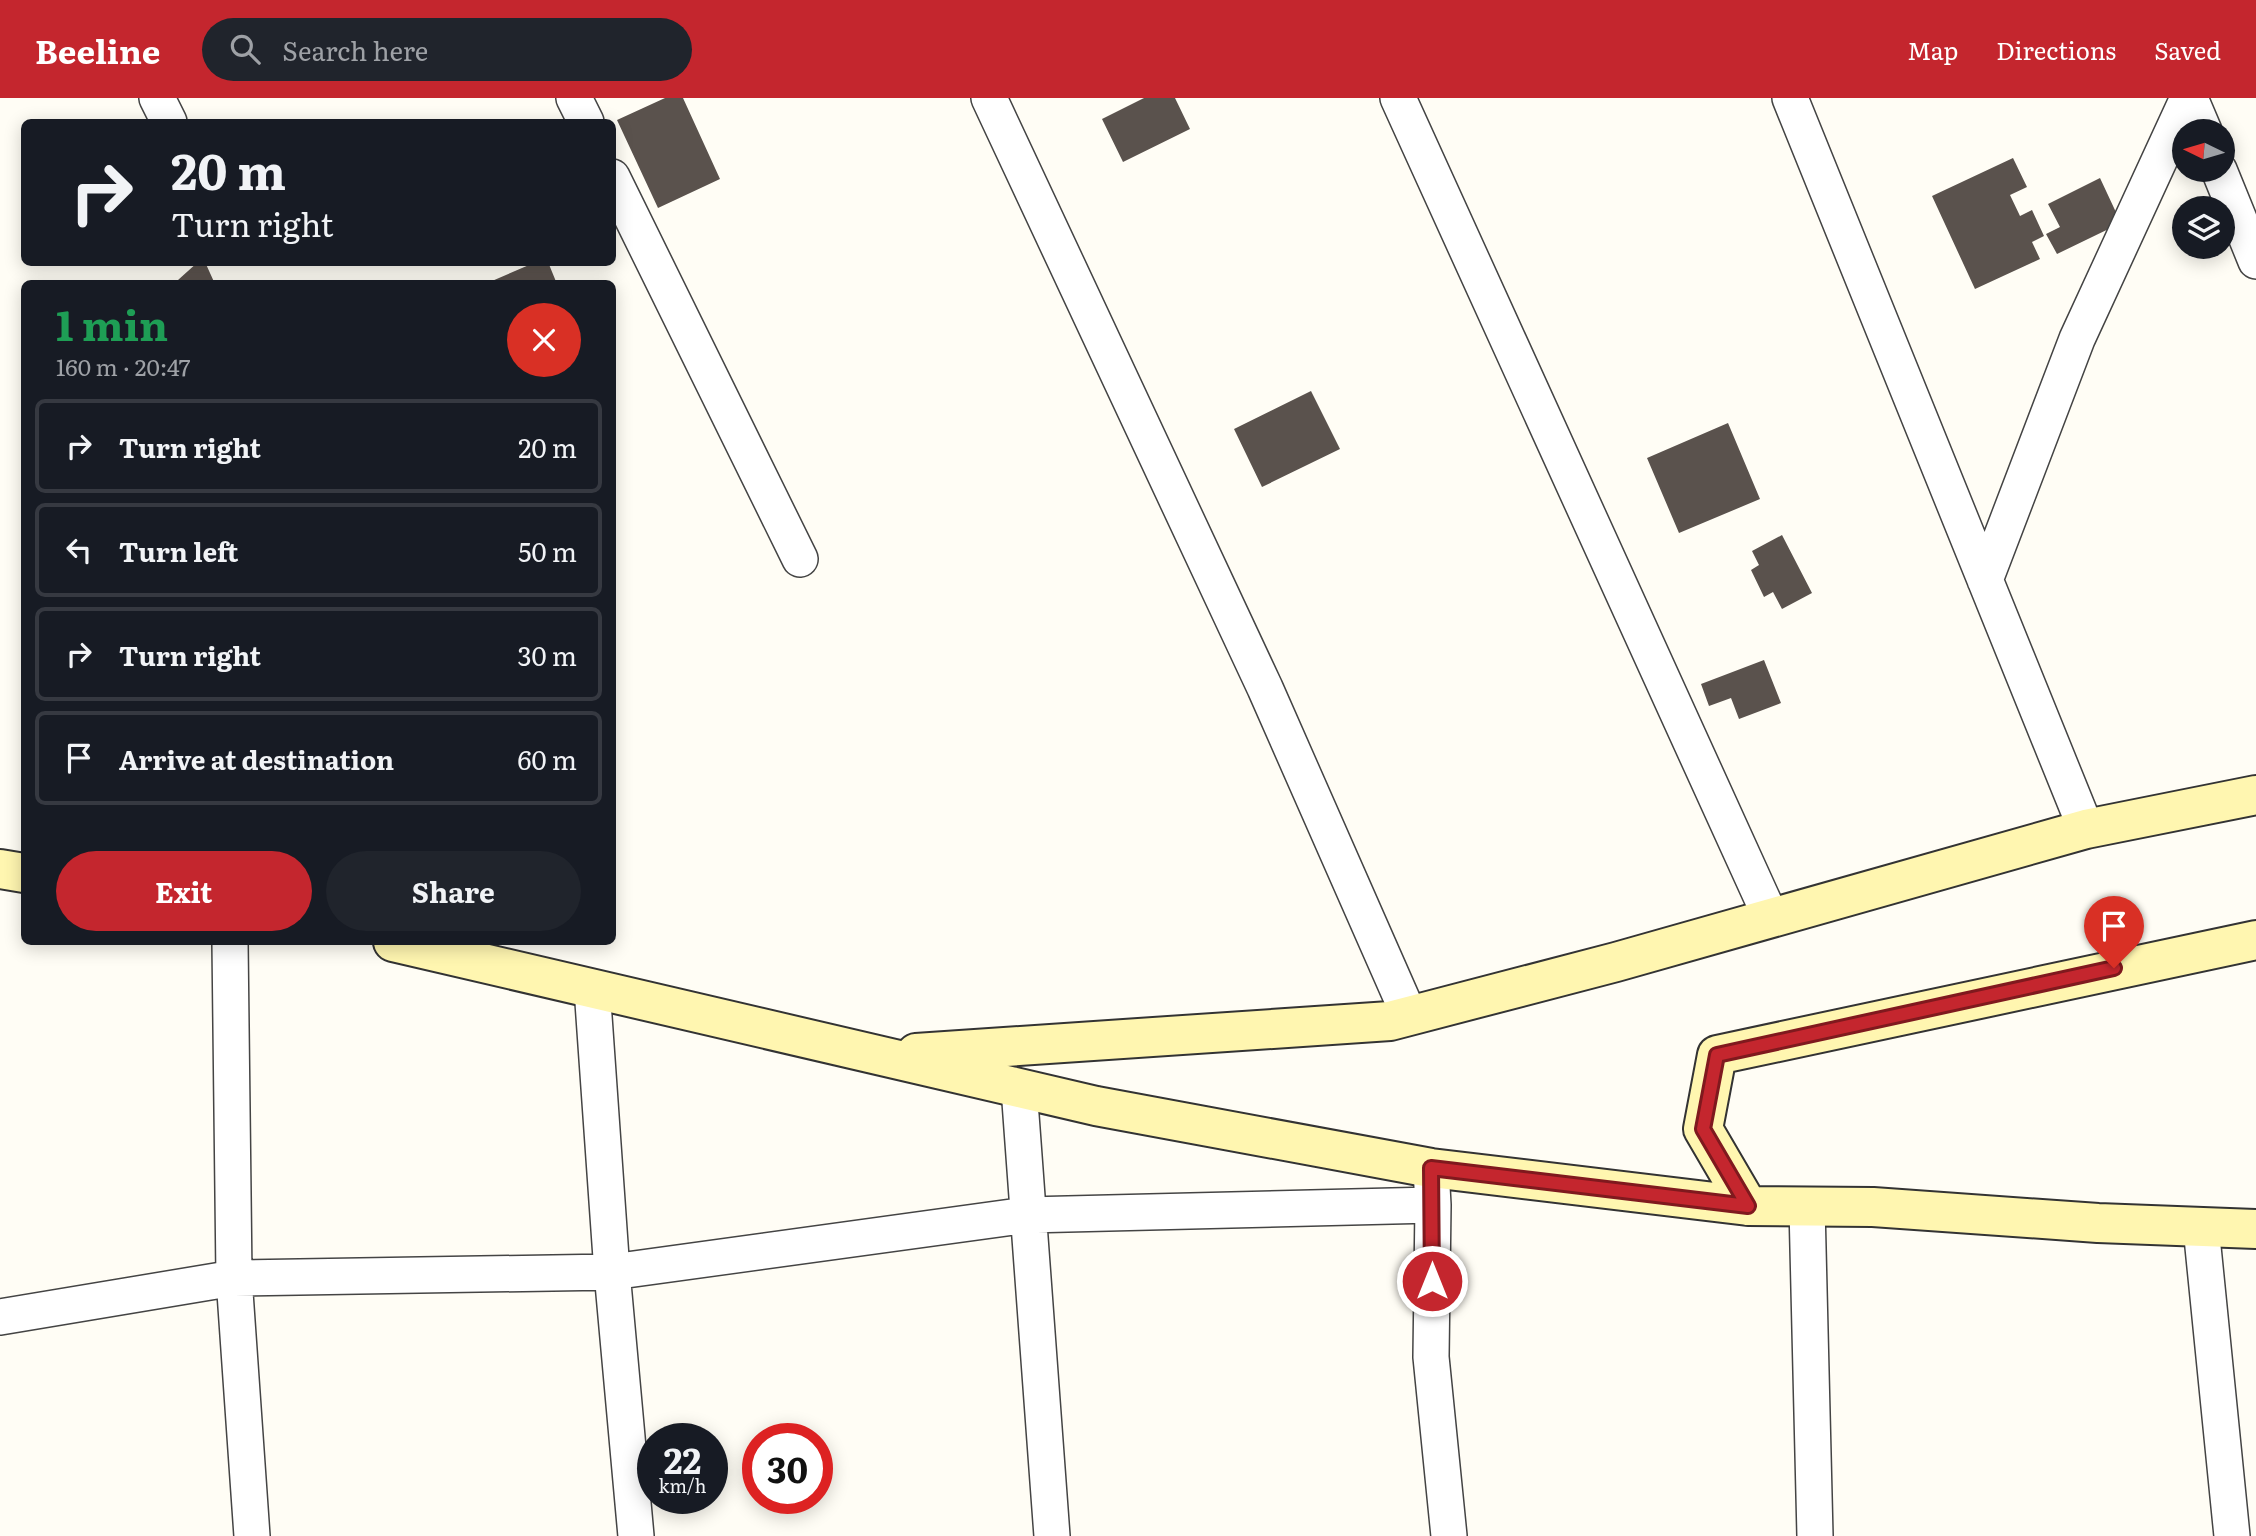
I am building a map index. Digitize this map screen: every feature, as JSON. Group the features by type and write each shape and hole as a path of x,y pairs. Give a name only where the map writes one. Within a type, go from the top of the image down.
{"main road":[{"path":"879,1055 1390,1021 2086,829 2256,795"},
{"path":"0,869 21,872"},
{"path":"1748,1206 1703,1129 1717,1055 2256,940"},
{"path":"406,945 1432,1186 1748,1206 1873,1207 2256,1230"}],"street":[{"path":"157,98 168,119"},
{"path":"575,98 585,119"},
{"path":"989,98 1265,688 1409,1016"},
{"path":"1398,98 1771,918"},
{"path":"1790,98 2086,829"},
{"path":"1985,580 2077,339 2189,98"},
{"path":"2189,98 2199,119"},
{"path":"2224,182 2256,261"},
{"path":"616,185 800,559"},
{"path":"230,945 234,1278 252,1536"},
{"path":"592,988 612,1272 636,1536"},
{"path":"1019,1088 1052,1536"},
{"path":"0,1317 234,1278 612,1272 1027,1215 1432,1186 1432,1357 1449,1536"},
{"path":"1807,1206 1815,1536"},
{"path":"2201,1227 2232,1536"}],"building":[{"path":"665,98 683,98 720,179 658,208 617,120"},
{"path":"1144,98 1175,98 1190,129 1123,162 1102,119"},
{"path":"2013,158 2027,187 2010,195 2020,216 2032,210 2044,236 2032,242 2040,259 1975,289 1932,196"},
{"path":"2100,178 2121,223 2057,254 2046,234 2060,227 2048,204"},
{"path":"194,266 207,266 213,280 178,280"},
{"path":"527,266 550,266 555,280 494,280"},
{"path":"1311,391 1340,449 1262,487 1234,429"},
{"path":"1728,423 1760,499 1679,533 1647,458"},
{"path":"1782,535 1812,593 1782,609 1773,592 1764,597 1751,570 1759,565 1752,551"},
{"path":"1764,660 1781,703 1739,719 1731,698 1709,706 1701,684"}],"route":[{"path":"1432,1281 1431,1168 1748,1206 1703,1129 1717,1055 2114,968"}]}
